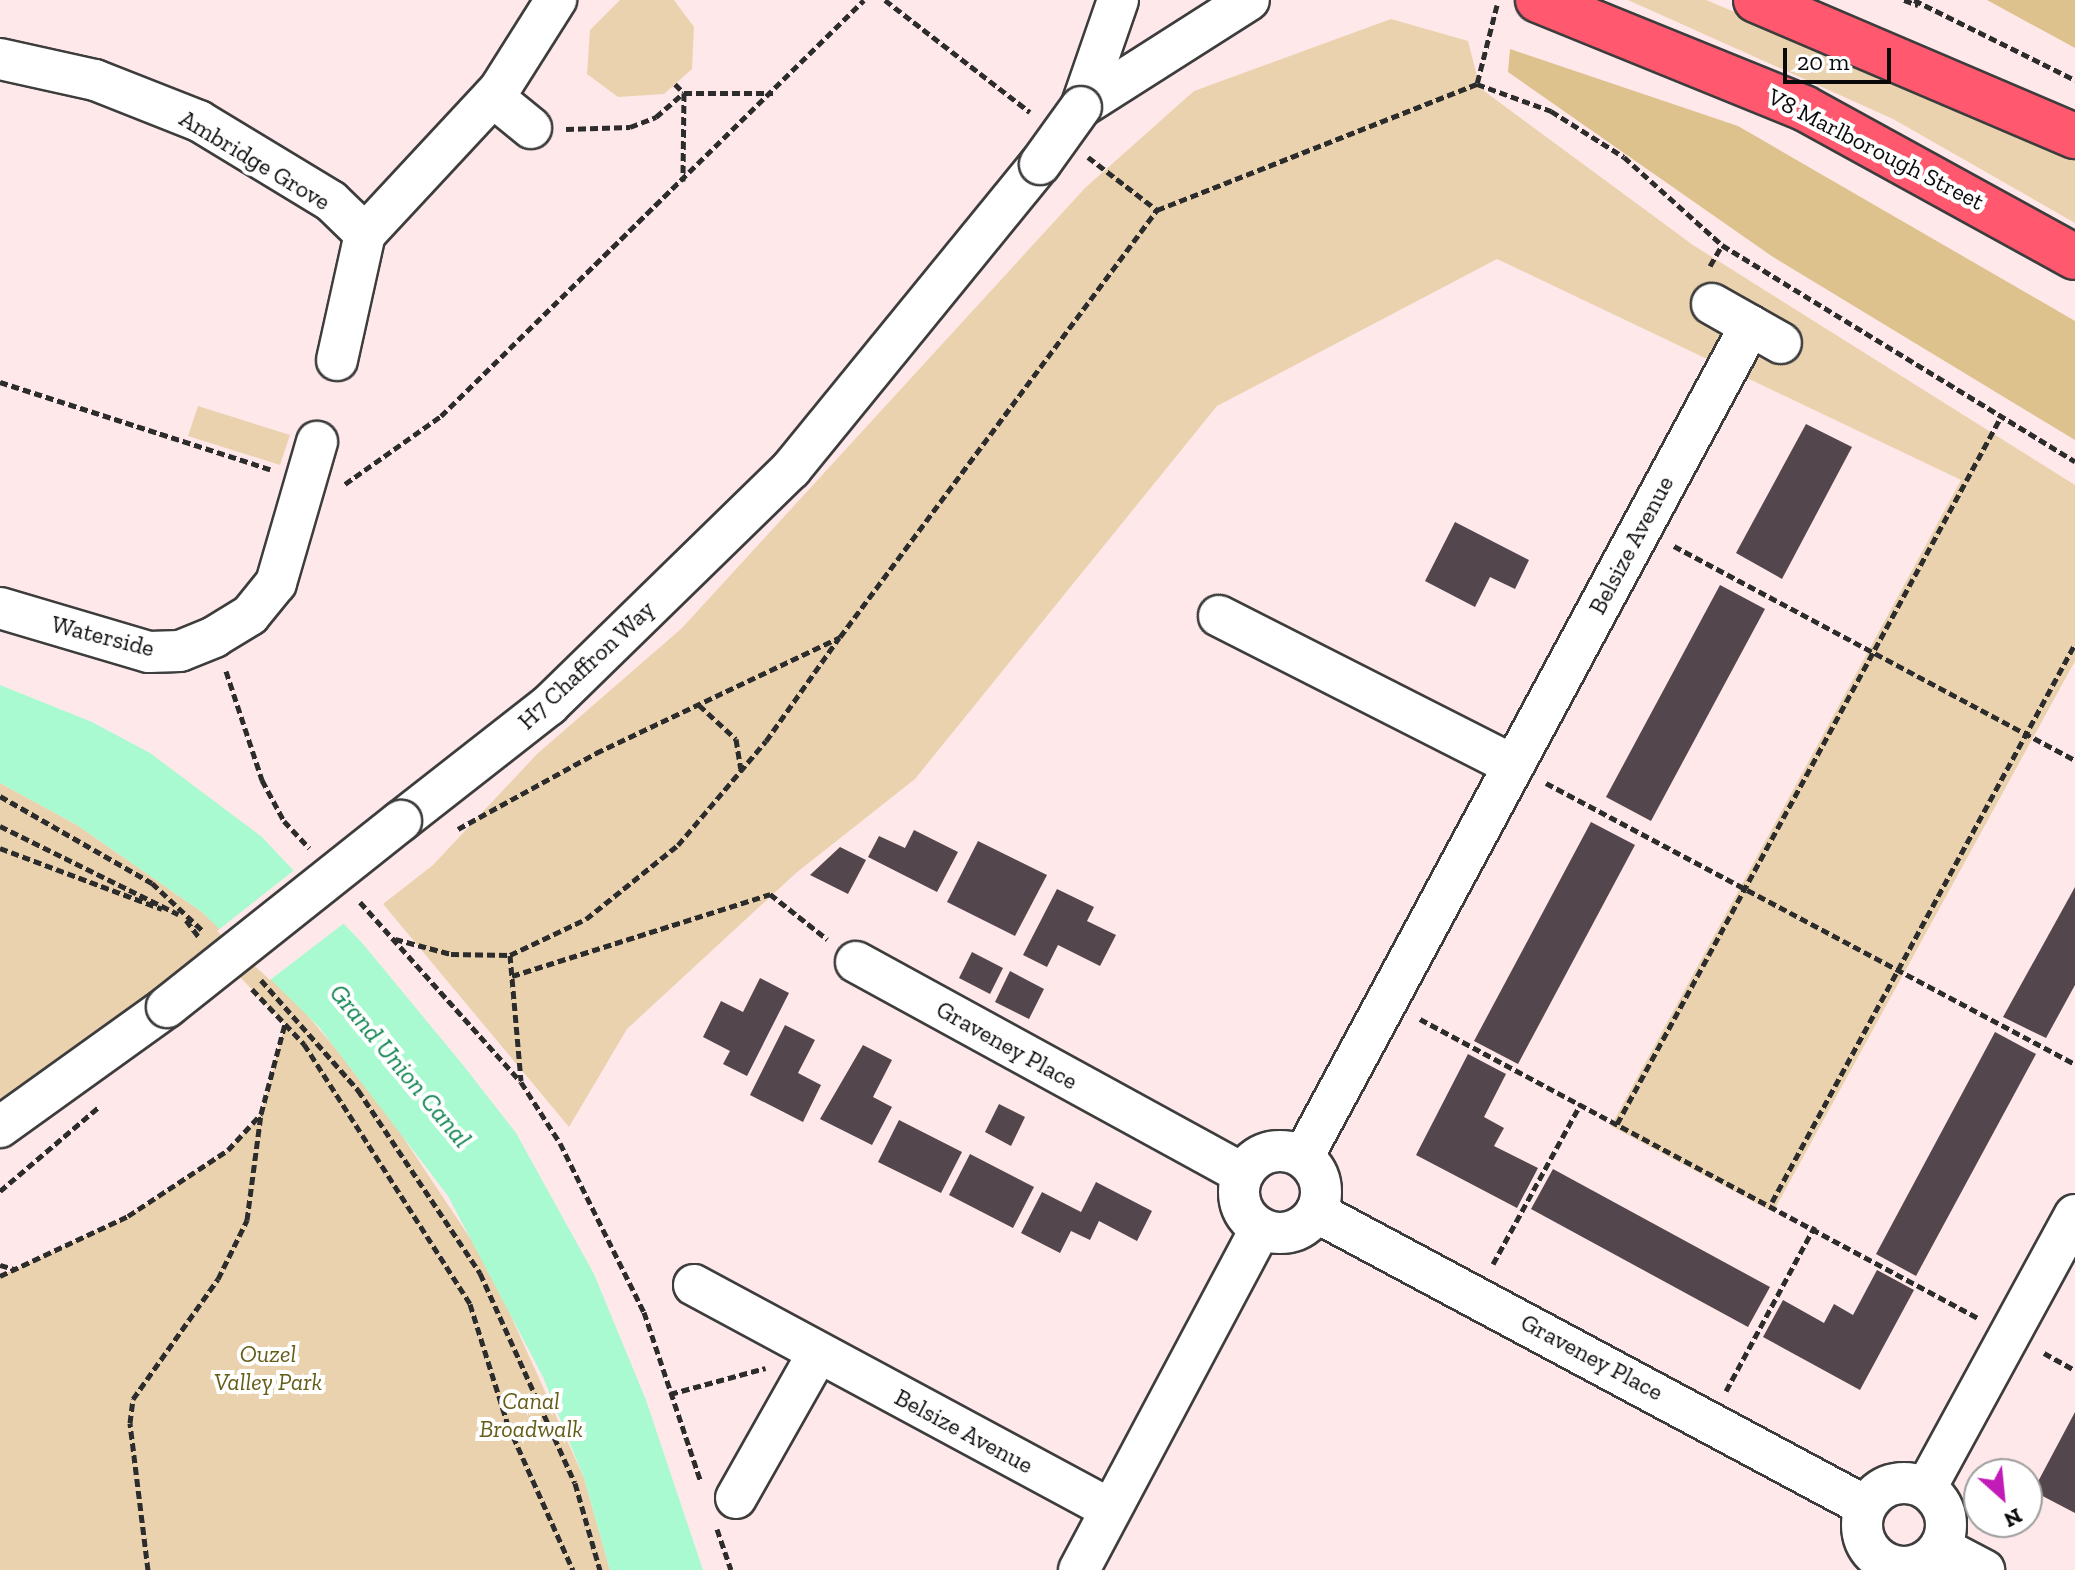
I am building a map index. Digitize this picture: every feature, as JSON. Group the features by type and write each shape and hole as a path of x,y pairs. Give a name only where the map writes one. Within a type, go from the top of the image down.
{"main road":[{"name":"V8 Marlborough Street","path":"1539,0 1804,108 2075,257"},
{"path":"1756,0 2075,136"}],"street":[{"path":"337,360 365,234 493,97 556,0"},
{"name":"H7 Chaffron Way","path":"0,1127 167,1007 549,705 791,469 1057,155 1081,107 1118,0"},
{"name":"H7 Chaffron Way","path":"1081,107 1249,0"},
{"name":"Ambridge Grove","path":"0,59 95,80 199,121 331,201 365,234"},
{"path":"493,97 531,128"},
{"name":"Belsize Avenue","path":"1303,1157 1641,528 1765,334 1712,304"},
{"name":"Waterside","path":"0,608 149,652 180,651 214,637 250,615 276,583 317,442"},
{"path":"1219,616 1513,765"},
{"name":"Graveney Place","path":"856,962 1243,1174"},
{"path":"1262,1154 1303,1157 1319,1176 1316,1212 1285,1233 1260,1229 1243,1211 1243,1174 1262,1154"},
{"name":"Graveney Place","path":"1316,1212 1711,1420 1865,1506"},
{"path":"1926,1488 2075,1215"},
{"path":"1079,1570 1260,1229"},
{"name":"Belsize Avenue","path":"694,1285 1110,1509"},
{"path":"718,1503 818,1353"},
{"path":"1892,1483 1926,1488 1947,1521 1940,1547 1908,1567 1880,1566 1861,1531 1865,1506 1892,1483"},
{"path":"1940,1547 1984,1570"}],"path":[{"path":"0,382 301,494 339,489 441,416 774,93 864,0"},
{"path":"885,0 1039,118"},
{"path":"1477,84 1498,0"},
{"path":"1904,0 2075,80"},
{"path":"1914,0 1922,6"},
{"path":"675,84 684,93 683,181"},
{"path":"395,939 451,954 510,955 586,919 667,854 741,770 1157,210 1477,84 1551,111 1624,157 1722,245 2075,461"},
{"path":"531,128 630,127 656,117 684,93 774,93"},
{"path":"1057,155 1157,210"},
{"path":"1617,1124 1745,887 1877,653 2002,415"},
{"path":"1641,528 2075,760"},
{"path":"214,637 262,780 284,821 316,855"},
{"path":"449,833 698,705 840,637"},
{"path":"1772,1202 2075,644"},
{"path":"698,705 736,739 741,770"},
{"path":"1513,765 2075,1064"},
{"path":"0,796 152,883 185,918 207,935"},
{"path":"0,826 185,918"},
{"path":"0,848 185,918"},
{"path":"512,976 770,894 856,962"},
{"path":"356,897 521,1082 606,1231 644,1312 670,1394 718,1503 731,1570"},
{"path":"510,955 521,1082"},
{"path":"251,968 358,1090 464,1246 569,1469 600,1570"},
{"path":"1387,1001 1617,1124 1772,1202 2008,1335"},
{"path":"148,1570 130,1423 133,1399 218,1279 247,1220 261,1114 285,1024 470,1304 508,1425 573,1570"},
{"path":"0,1191 108,1099"},
{"path":"1476,1295 1581,1103"},
{"path":"0,1276 128,1216 228,1150 261,1114"},
{"path":"1711,1420 1815,1226"},
{"path":"0,1265 17,1270"},
{"path":"670,1394 818,1353"}],"green space":[{"path":"620,0 674,0 694,27 692,69 664,94 618,97 587,74 590,30"},
{"path":"1628,0 1706,0 2039,140 2075,159 2075,223 1893,119"},
{"path":"1391,19 1468,41 1480,88 1693,245 2075,485 2075,661 1773,1212 1611,1126 1961,480 1497,259 1217,406 915,779 796,873 627,1029 569,1127 383,904 433,865 537,754 682,628 1085,188 1194,91"},
{"path":"198,406 290,435 280,465 188,436"},
{"name":"Ouzel Valley Park","path":"0,783 77,825 202,912 286,990 375,1095 488,1265 584,1478 610,1570 0,1570 0,1276 128,1216 228,1150 261,1114 285,1024 215,951 0,1128"}],"shaded area":[{"path":"1987,0 2075,0 2075,48"},
{"path":"1510,49 1738,126 2075,321 2075,440 1773,257 1508,72"}],"water":[{"name":"Grand Union Canal","path":"0,685 92,722 150,753 262,837 363,944 463,1065 516,1133 594,1274 646,1400 703,1570 610,1570 584,1478 543,1377 448,1196 319,1027 202,912 77,825 0,783"}],"pier":[{"path":"297,868 347,921 270,980 217,931"}],"building":[{"path":"1806,424 1852,447 1782,579 1736,553"},
{"path":"1455,522 1529,560 1515,589 1490,577 1475,607 1425,581"},
{"path":"1720,585 1765,609 1651,821 1606,797"},
{"path":"1591,822 1635,845 1518,1064 1474,1041"},
{"path":"914,830 958,852 937,892 868,857 879,836 905,848"},
{"path":"978,841 1047,875 1015,936 947,902"},
{"path":"840,847 866,860 848,894 810,875"},
{"path":"2075,887 2075,985 2046,1038 2003,1017"},
{"path":"1057,889 1094,907 1087,921 1116,935 1100,966 1058,945 1047,967 1023,955"},
{"path":"972,952 1003,968 990,994 959,978"},
{"path":"1010,971 1044,989 1029,1019 995,1002"},
{"path":"760,978 789,993 747,1076 723,1064 730,1051 703,1037 721,1001 743,1012"},
{"path":"785,1025 815,1040 798,1073 821,1085 803,1122 750,1095"},
{"path":"1995,1032 2036,1054 1916,1276 1876,1254"},
{"path":"863,1045 892,1060 873,1097 892,1107 872,1145 820,1119"},
{"path":"1468,1054 1506,1074 1484,1117 1504,1128 1494,1146 1538,1168 1517,1208 1416,1155"},
{"path":"999,1104 1025,1117 1011,1146 985,1132"},
{"path":"899,1120 962,1152 941,1193 878,1162"},
{"path":"970,1154 1034,1187 1013,1228 949,1195"},
{"path":"1553,1169 1770,1287 1748,1327 1531,1209"},
{"path":"1096,1182 1152,1211 1137,1241 1099,1221 1090,1240 1071,1231 1060,1253 1021,1233 1042,1192 1081,1212"},
{"path":"1877,1270 1914,1290 1860,1390 1763,1337 1783,1300 1824,1323 1834,1304 1853,1315"},
{"path":"2075,1412 2075,1513 2043,1496 2043,1472"}],"park label":[{"name":"Canal Broadwalk","path":"531,1415"}]}
